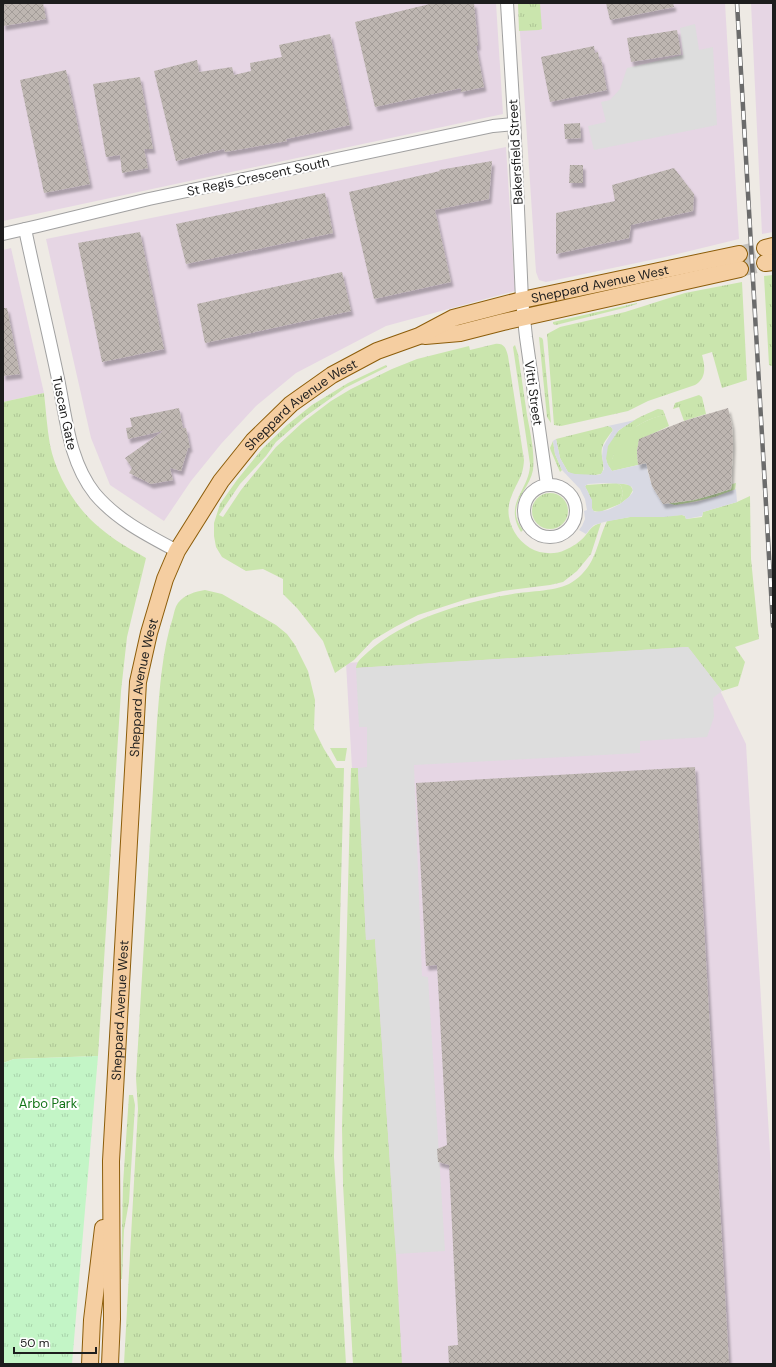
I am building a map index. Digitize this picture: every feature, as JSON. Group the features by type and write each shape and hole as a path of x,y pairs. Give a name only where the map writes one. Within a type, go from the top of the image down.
{"main road":[{"name":"Sheppard Avenue West","path":"90,1364 92,1320 111,1161 138,682 149,634 165,579 177,551 221,481 253,441 292,404 332,375 377,351 419,336 453,318 522,300 739,261 460,333 419,336"},
{"name":"Sheppard Avenue West","path":"110,1364 112,1319 111,1161"}],"street":[{"name":"Bakersfield Street","path":"507,3 522,300"},
{"name":"St Regis Crescent South","path":"3,234 149,199 485,127 514,124"},
{"name":"Tuscan Gate","path":"24,229 59,381 67,428 78,466 94,493 114,513 151,538 177,551"},
{"name":"Vitti Street","path":"522,300 547,485"},
{"path":"547,485 565,489 572,496 576,513 574,522 568,530 552,537 543,537 535,533 528,526 524,518 523,509 531,492 538,487 547,485"}],"shaded area":[{"path":"3,3 496,3 503,114 3,221"},
{"path":"518,3 725,3 739,239 665,257 546,282 539,280 536,272"},
{"path":"751,3 773,3 773,232 762,234"},
{"path":"695,24 699,50 713,47 717,125 594,150 588,126 606,122 601,102 610,100 620,89 627,68 683,55 680,28"},
{"path":"506,147 515,291 386,326 296,373 256,406 221,444 191,481 164,521 110,485 91,438 46,239"},
{"path":"11,248 44,393 3,402 3,250"},
{"path":"635,420 619,430 608,446 606,459 608,465 612,471 647,463 647,469 652,486 663,504 668,503 675,505 696,502 736,489 737,502 703,512 702,516 686,519 685,516 682,515 664,517 630,517 594,525 586,534 579,530 585,519 584,511 587,510 585,499 580,489 562,470 555,454 553,441 556,439 560,458 568,472 575,474 598,475 601,474 604,469 602,456 603,447 613,430 608,426","holes":["604,483 626,484 632,487 633,492 620,504 608,510 595,512 592,509 592,500 585,486 588,484"]},
{"path":"696,641 746,744 773,1204 773,1364 386,1364 346,663"},
{"path":"688,647 722,691 713,698 714,717 707,737 640,741 640,753 414,765 422,976 428,977 445,1251 396,1254 375,939 366,940 358,768 367,767 367,727 359,727 356,668"}],"green space":[{"path":"518,3 540,3 542,29 519,31"},
{"path":"773,275 773,374 772,366 769,365 764,276"},
{"path":"742,282 747,380 722,388 712,352 702,355 704,372 702,379 695,385 648,401 628,411 561,426 554,425 547,334 560,327 625,312 685,293"},
{"path":"637,303 624,308 556,325 553,324 553,322"},
{"path":"539,337 543,340 551,423 547,417"},
{"path":"495,344 503,345 508,356 524,460 521,475 509,502 509,517 514,531 518,538 530,548 538,552 552,553 561,552 573,546 583,538 593,526 601,523 591,554 577,571 563,582 503,591 467,599 418,615 373,640 354,660 335,673 323,641 297,608 283,594 283,579 263,569 246,571 222,557 216,547 214,536 214,523 220,504 263,448 287,425 312,405 348,383 386,365 387,367 345,388 306,416 276,442 266,456 240,484 219,515 223,517 241,490 276,447 302,423 331,401 351,389 392,369 417,359 469,346 470,350"},
{"path":"515,345 518,354 533,456 533,470 531,478 519,499 517,506 516,513 518,521 523,530 521,532 516,522 515,513 516,505 526,482 530,464 513,347"},
{"path":"44,393 50,445 57,468 68,491 83,511 100,528 128,548 146,558 127,637 121,691 98,1056 14,1059 3,1063 3,402"},
{"path":"699,395 702,397 706,414 684,421 679,407 673,409 675,403"},
{"path":"658,409 663,410 665,415 656,417 639,425 624,437 614,453 612,462 608,465 606,454 608,445 613,436 640,417"},
{"path":"665,415 669,426 639,440 637,451 638,465 612,471 608,465 612,459 616,446 624,435 645,422"},
{"path":"608,426 613,430 602,448 603,471 601,474 589,476 572,474 568,472 560,458 556,439"},
{"path":"553,441 555,454 562,470 560,472 550,448"},
{"path":"617,483 621,486 623,493 620,504 600,512 593,511 585,487 586,485"},
{"path":"617,483 630,485 633,490 629,497 620,504 623,493 621,486"},
{"path":"736,483 735,490 715,497 678,505 668,503 692,500 716,494 731,489 732,484"},
{"path":"554,493 563,498 567,504 567,518 563,524 554,529 546,529 537,524 533,518 532,507 537,498 543,494"},
{"path":"750,496 751,559 759,639 735,647 745,662 738,686 722,691 688,647 356,668 360,659 382,641 415,622 433,614 489,598 555,589 570,583 579,577 590,564 607,521 630,517 682,515 685,516 686,519 702,517 703,512 737,502"},
{"path":"205,590 222,594 276,625 287,634 295,645 308,671 315,700 314,729 336,768 344,768 334,1157 346,1364 124,1364 138,1109 136,1078 160,682 166,643 176,606 187,595"},
{"path":"330,748 347,748 345,761 337,761"},
{"path":"351,768 358,768 366,940 375,939 402,1364 353,1364 343,1184 342,1127"},
{"name":"Arbo Park","path":"98,1056 72,1364 3,1364 3,1063 14,1059"},
{"path":"129,1095 133,1095 135,1105 129,1202 124,1230 121,1279 123,1184"}],"building":[{"path":"3,3 43,3 46,19 3,26"},
{"path":"434,3 474,3 478,46 476,46 484,87 461,92 461,88 375,107 355,22"},
{"path":"606,3 673,3 674,7 610,20"},
{"path":"677,30 681,54 631,62 627,38"},
{"path":"330,34 350,125 286,139 287,141 225,152 224,149 176,161 154,71 197,60 199,72 232,67 234,75 251,71 250,63 282,57 279,45"},
{"path":"594,46 595,53 598,52 599,59 601,59 607,90 550,102 541,57"},
{"path":"66,70 90,184 44,193 20,80"},
{"path":"140,77 153,149 144,149 148,168 122,173 120,155 106,157 93,84"},
{"path":"580,123 581,138 565,139 564,124"},
{"path":"492,161 489,199 435,210 451,282 374,299 349,192 440,171 439,170"},
{"path":"570,165 583,165 583,183 569,183"},
{"path":"674,168 694,194 693,211 631,225 629,238 556,254 556,213 615,201 612,185"},
{"path":"325,193 333,233 186,264 176,224"},
{"path":"140,232 164,349 102,362 78,243"},
{"path":"342,272 351,311 205,343 197,304"},
{"path":"3,308 7,308 20,374 3,376"},
{"path":"179,408 183,428 186,428 190,448 188,448 181,471 170,468 173,480 151,484 129,473 132,468 125,458 163,431 128,439 126,428 132,427 130,418"},
{"path":"728,408 732,425 733,444 731,489 694,500 663,504 652,486 646,463 638,465 637,451 639,439 684,421"},
{"path":"695,767 729,1364 449,1364 448,1346 458,1345 449,1165 438,1162 437,1149 447,1145 437,965 426,966 416,783"}],"tunnel":[{"path":"739,254 765,248"},
{"path":"740,269 765,263"}],"railway":[{"path":"737,3 773,626"}]}
